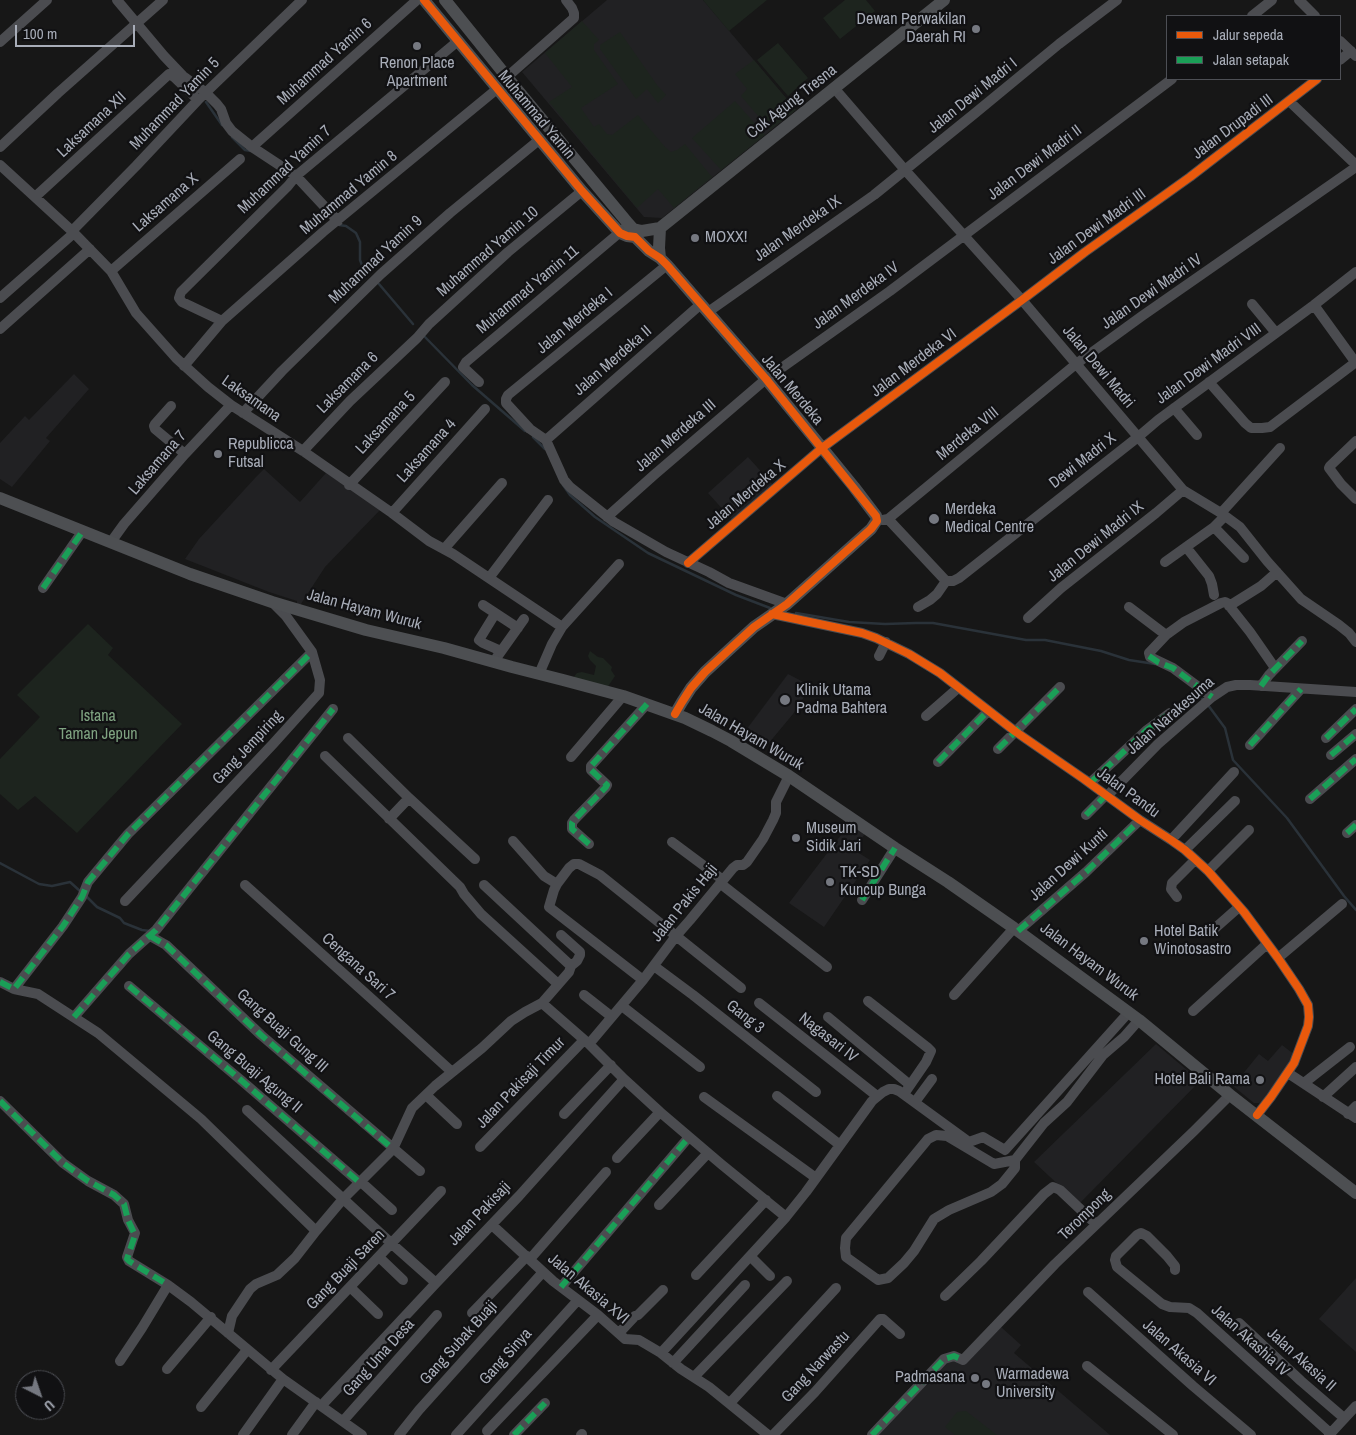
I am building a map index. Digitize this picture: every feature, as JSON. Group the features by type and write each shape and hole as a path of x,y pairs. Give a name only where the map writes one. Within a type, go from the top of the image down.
{"main road":[{"name":"Muhammad Yamin","path":"424,0 582,191 630,231"},
{"name":"Muhammad Yamin","path":"445,0 630,231"},
{"name":"Cok Agung Tresna","path":"660,228 942,1"},
{"path":"500,93 515,87"},
{"path":"630,231 660,228 659,248 663,261"},
{"name":"Jalan Merdeka","path":"630,231 653,254 663,261 766,378 876,516 883,519"},
{"name":"Jalan Hayam Wuruk","path":"0,498 190,574 272,602 366,630 444,648 623,696 692,721 731,741 789,776 1016,929 1134,1016 1356,1193"},
{"path":"675,714 691,688 705,672 772,614 787,604 883,519"}],"street":[{"path":"0,42 47,0"},
{"path":"117,0 201,96 221,109 226,123 232,131 252,147 296,176 338,221"},
{"path":"0,147 163,0"},
{"name":"Muhammad Yamin 5","path":"0,298 73,232 201,96 302,0"},
{"name":"Muhammad Yamin 6","path":"252,147 418,0"},
{"path":"507,77 574,18 572,8 566,0"},
{"name":"Jalan Dewi Madri I","path":"905,170 1059,44 1117,0"},
{"path":"1253,15 1272,0"},
{"path":"1299,0 1314,15"},
{"name":"Muhammad Yamin 7","path":"222,321 182,302 180,298 181,292 296,176 458,42"},
{"path":"1341,42 1353,54 1341,60"},
{"name":"Laksamana XII","path":"35,197 169,74 201,96"},
{"name":"Jalan Dewi Madri II","path":"963,236 1171,80"},
{"name":"Jalan Drupadi III","path":"1190,177 1316,80"},
{"name":"Jalan Dewi Madri","path":"835,89 963,236 1022,300 1183,490 1240,527 1301,599 1327,616 1353,629 1356,642"},
{"name":"Muhammad Yamin 8","path":"184,366 222,321 338,221 500,93"},
{"name":"Jalan Drupadi III","path":"1289,101 1356,166"},
{"name":"Muhammad Yamin 9","path":"243,413 282,371 381,274 539,140"},
{"name":"Laksamana X","path":"111,271 240,159"},
{"name":"Laksamana","path":"0,165 90,249 111,271 136,314 155,336 184,366 230,405 303,451 429,541 489,578 545,617 562,626"},
{"name":"Jalan Dewi Madri IV","path":"1076,364 1356,166"},
{"name":"Jalan Merdeka IX","path":"704,308 874,195 905,170"},
{"name":"Jalan Dewi Madri III","path":"1022,300 1085,252 1190,177"},
{"name":"Muhammad Yamin 10","path":"416,338 428,324 508,252 582,191"},
{"name":"Muhammad Yamin 11","path":"479,382 464,367 466,362 630,231"},
{"name":"Jalan Merdeka IV","path":"766,378 890,291 963,236"},
{"path":"0,329 90,249"},
{"name":"Jalan Merdeka I","path":"546,440 530,429 506,403 508,395 663,261"},
{"name":"Jalan Dewi Madri VIII","path":"1138,438 1174,408 1276,334 1356,272"},
{"name":"Jalan Merdeka VI","path":"822,448 1022,300"},
{"path":"1252,304 1276,334"},
{"path":"1209,382 1251,428 1270,427 1356,363 1314,305"},
{"name":"Jalan Merdeka II","path":"546,440 704,308"},
{"name":"Laksamana 6","path":"303,451 350,401 416,338"},
{"name":"Merdeka VIII","path":"883,519 1076,364"},
{"name":"Jalan Merdeka III","path":"607,517 766,378"},
{"name":"Laksamana 5","path":"349,485 445,382"},
{"name":"Laksamana 7","path":"111,542 185,454 230,405"},
{"path":"171,406 154,426 155,429 185,454"},
{"path":"1174,408 1197,435"},
{"name":"Laksamana 4","path":"392,514 485,409"},
{"name":"Dewi Madri X","path":"946,581 959,578 1138,438"},
{"path":"546,440 564,480 570,488 607,517 658,548 729,583 787,604"},
{"path":"1356,441 1329,468 1356,499"},
{"name":"Jalan Merdeka X","path":"688,563 822,448"},
{"path":"1165,562 1214,527 1280,448"},
{"path":"444,549 502,483"},
{"name":"Jalan Dewi Madri IX","path":"1028,618 1066,584 1183,490"},
{"path":"489,578 548,500"},
{"path":"883,519 946,581 937,594 918,607"},
{"path":"1214,527 1244,558"},
{"path":"43,588 82,532"},
{"path":"1186,547 1209,576 1214,594"},
{"path":"539,674 562,626 619,564"},
{"path":"1229,606 1260,586 1277,572"},
{"name":"Gang Jempiring","path":"125,901 319,693 320,680 312,652 286,616 272,602"},
{"path":"1208,701 1173,668 1148,656 1149,651 1184,622 1221,603 1226,602 1252,634 1275,668"},
{"path":"483,605 518,628"},
{"path":"1129,607 1166,636"},
{"path":"495,614 479,640 501,652"},
{"name":"Jalan Pandu","path":"772,614 862,633 886,642 917,659 940,673 1016,732 1185,850 1208,872 1239,907 1278,958 1308,1005 1308,1026 1294,1063 1256,1115"},
{"path":"493,662 524,619"},
{"path":"1261,686 1264,680 1302,641"},
{"path":"879,656 886,642"},
{"path":"14,989 63,926 83,895 88,882 128,834 312,652"},
{"name":"Jalan Narakesuma","path":"1086,816 1158,744 1227,687 1250,685 1356,692"},
{"path":"998,749 1060,687"},
{"path":"926,716 958,688"},
{"path":"1250,745 1301,688"},
{"path":"571,757 623,696"},
{"path":"589,844 572,828 572,823 606,788 606,785 591,770 591,766 647,704"},
{"path":"74,1017 129,954 153,933 333,709"},
{"path":"1326,738 1356,709"},
{"path":"938,762 988,710"},
{"path":"1090,783 1147,730 1170,712"},
{"path":"1332,755 1356,734"},
{"path":"348,738 475,859"},
{"path":"325,756 460,887 482,914 558,984"},
{"path":"1310,798 1356,758"},
{"path":"1171,840 1234,772"},
{"name":"Jalan Pakis Haji","path":"586,1042 622,1006 676,936 733,868 737,865 745,864 763,839 776,813 776,802 789,776"},
{"path":"390,819 409,798"},
{"path":"1185,850 1235,801"},
{"name":"Jalan Dewi Kunti","path":"954,995 1016,929 1086,872 1140,820"},
{"path":"1347,833 1356,825"},
{"path":"1208,872 1249,830"},
{"path":"513,841 544,876 557,884"},
{"path":"672,842 827,967"},
{"path":"862,900 895,848"},
{"path":"1177,897 1171,889 1172,883 1195,860"},
{"path":"643,980 549,908 557,884 569,868 577,863 600,875 741,988"},
{"name":"Cengana Sari 7","path":"245,885 452,1072"},
{"path":"484,885 571,966"},
{"path":"1278,958 1342,904"},
{"path":"1213,930 1239,907"},
{"name":"Gang Buaji Gung III","path":"153,933 262,1035 420,1171"},
{"path":"228,1333 232,1316 250,1289 284,1269 299,1254 342,1199 393,1149 410,1112 426,1095 511,1021 542,1003 569,972 580,952 561,935"},
{"path":"1193,1011 1267,944"},
{"name":"Gang 3","path":"654,966 816,1092"},
{"path":"0,982 14,989 38,994 98,1033 201,1119 316,1231"},
{"name":"Gang Buaji Agung II","path":"129,986 235,1074 392,1210"},
{"path":"584,995 612,1017"},
{"path":"868,1001 931,1051 926,1062 904,1094"},
{"path":"542,1003 660,1112 786,1217 869,1106 878,1096 889,1089 894,1088 904,1094 969,1142 983,1137 1005,1150 1134,1016"},
{"name":"Nagasari IV","path":"759,1003 878,1096"},
{"path":"622,1006 700,1067"},
{"path":"1002,1184 994,1164 946,1136 936,1135 928,1139 846,1238 844,1248 846,1256 878,1280 888,1278 914,1251 934,1219 949,1210 991,1192 1002,1184 1015,1168 1015,1160 1044,1123 1067,1102 1103,1055 1124,1037 1134,1016"},
{"path":"828,1017 910,1085"},
{"name":"Jalan Pakisaji Timur","path":"480,1147 586,1042"},
{"path":"1304,1083 1350,1047"},
{"path":"564,1114 610,1065"},
{"path":"1323,1097 1356,1067"},
{"path":"1288,1073 1352,1116 1356,1106"},
{"name":"Jalan Pakisaji","path":"292,1435 319,1404 492,1225 624,1079"},
{"path":"915,1102 932,1079"},
{"name":"Terompong","path":"872,1435 944,1359 954,1356 963,1360 974,1342 1175,1150 1230,1094"},
{"path":"426,1095 457,1124"},
{"path":"777,1096 840,1145"},
{"path":"704,1097 816,1178"},
{"path":"0,1100 63,1164 124,1204 128,1220 135,1235 127,1258 128,1261 168,1285 211,1317 272,1370 344,1421 350,1432 362,1435"},
{"path":"247,1110 342,1199 436,1282"},
{"path":"617,1158 660,1112"},
{"path":"561,1287 689,1137"},
{"path":"659,1205 708,1153"},
{"path":"994,1164 1015,1160"},
{"path":"472,1313 528,1258 606,1172"},
{"path":"945,1296 982,1261 1044,1194 1053,1187 1060,1190 1096,1224"},
{"name":"Gang Buaji Saren","path":"272,1370 441,1191"},
{"path":"696,1275 766,1200"},
{"path":"661,1353 786,1217"},
{"name":"Jalan Akasia XVI","path":"492,1225 543,1272 598,1315 625,1339 637,1339 661,1353 709,1387 768,1435"},
{"name":"Jalan Akashia IV","path":"1175,1270 1175,1266 1166,1256 1147,1236 1141,1233 1116,1256 1115,1260 1118,1269 1162,1304 1170,1307 1188,1308 1197,1313 1333,1433"},
{"path":"750,1256 770,1276"},
{"path":"379,1257 402,1280"},
{"name":"Gang Subak Buaji","path":"399,1435 543,1272"},
{"path":"694,1377 787,1281"},
{"path":"120,1361 168,1285"},
{"path":"674,1363 745,1286"},
{"path":"350,1287 378,1314"},
{"path":"730,1404 836,1288"},
{"path":"618,1333 662,1290"},
{"name":"Jalan Akasia VI","path":"1088,1292 1251,1435"},
{"name":"Gang Sinya","path":"456,1435 578,1300"},
{"name":"Gang Uma Desa","path":"344,1421 437,1315"},
{"path":"487,1431 598,1315"},
{"path":"167,1369 211,1317"},
{"name":"Gang Narwastu","path":"773,1435 815,1392 880,1319 883,1319 900,1334"},
{"name":"Jalan Akasia II","path":"1239,1323 1344,1418"},
{"path":"201,1407 247,1350"},
{"path":"1087,1366 1173,1435"},
{"path":"243,1435 284,1379"},
{"path":"514,1435 545,1403"},
{"path":"1333,1433 1356,1406"}],"shaded area":[{"path":"607,0 703,0 796,110 662,218 644,217 522,72"},
{"path":"74,374 89,389 46,438 50,441 12,487 0,479 0,443 25,416 29,420"},
{"path":"748,457 775,487 735,523 708,493"},
{"path":"264,469 300,502 326,473 381,509 325,567 297,610 297,601 185,559 199,539"},
{"name":"Klinik Utama Padma Bahtera","path":"788,674 811,686 793,714 763,750 740,738"},
{"name":"TK-SD Kuncup Bunga","path":"851,822 866,832 854,850 870,860 824,927 789,903"},
{"path":"1156,1044 1200,1081 1079,1204 1034,1162"},
{"name":"Hotel Bali Rama","path":"1282,1045 1295,1055 1266,1100 1254,1103 1233,1086 1259,1054 1268,1061"},
{"path":"1356,1278 1356,1352 1319,1319"},
{"name":"Warmadewa University","path":"1001,1327 1021,1345 1014,1353 1110,1435 875,1435 951,1354 965,1365"}],"green space":[{"path":"703,0 767,0 729,31"},
{"path":"845,0 866,0 875,11 840,39 823,18"},
{"path":"582,21 599,40 594,44 594,50 618,84 581,108 594,127 599,124 607,134 612,135 638,115 671,152 685,144 712,177 674,208 658,189 637,208 549,102 572,87 545,53"},
{"path":"620,32 666,95 658,103 647,89 636,99 600,49 600,45"},
{"path":"778,43 808,78 788,96 757,60"},
{"path":"754,60 796,110 770,130 741,96 747,89 735,74"},
{"path":"735,101 765,135 721,170 692,138"},
{"name":"Istana Taman Jepun","path":"88,624 113,648 108,655 182,724 77,833 35,796 18,810 0,794 0,759 40,717 17,695"},
{"path":"590,651 603,658 612,667 611,670 615,676 607,688 572,679 577,673 582,672 594,675 596,666 588,656"},
{"path":"966,1411 997,1435 955,1435 945,1427 957,1412"}],"waterway":[{"path":"206,102 222,125"},
{"path":"232,137 245,150 251,151"},
{"path":"339,225 346,226 356,233 360,242 360,260 365,273"},
{"path":"379,284 413,324"},
{"path":"423,335 472,385 525,431"},
{"path":"533,437 545,449"},
{"path":"563,485 570,495 595,517 648,553 736,595 770,608"},
{"path":"796,613 849,622 885,624 933,623 1026,640 1045,640 1101,651 1129,660 1155,664"},
{"path":"1194,690 1204,701"},
{"path":"1208,705 1225,728 1233,760 1287,818 1356,910"},
{"path":"0,863 39,884 52,886 70,882 80,891"},
{"path":"86,896 97,907 120,918 124,923 150,931"}],"marked path":[{"path":"43,588 82,532"},
{"path":"1261,686 1302,641"},
{"path":"0,982 14,989 63,926 82,897 88,882 128,834 312,652"},
{"path":"1149,656 1173,668 1212,697"},
{"path":"998,749 1060,687"},
{"path":"1250,745 1301,689"},
{"path":"589,844 572,829 572,823 607,785 591,770 591,766 647,704"},
{"path":"74,1017 129,954 156,930 333,709"},
{"path":"1326,738 1356,709"},
{"path":"938,762 988,711"},
{"path":"1090,783 1147,730 1170,713"},
{"path":"1331,755 1356,734"},
{"path":"1310,799 1356,759"},
{"path":"1086,815 1106,795"},
{"path":"1018,931 1086,872 1140,820"},
{"path":"1347,833 1356,825"},
{"path":"862,900 895,848"},
{"path":"150,936 166,945 261,1035 393,1149"},
{"path":"129,986 359,1182"},
{"path":"0,1101 63,1163 88,1181 114,1195 124,1204 128,1220 135,1235 127,1259 168,1285"},
{"path":"561,1287 689,1137"},
{"path":"872,1435 944,1359 954,1356 963,1360"},
{"path":"514,1435 545,1403"}],"cycle path":[{"path":"424,0 582,191 620,233 635,237 667,265 766,379 876,516 877,521 871,529 787,604 754,627 705,672 691,688 675,714"},
{"path":"688,563 822,448 1085,252 1190,177 1316,80"},
{"path":"772,614 862,633 909,654 940,673 1016,732 1185,850 1208,871 1244,912 1278,958 1308,1005 1308,1026 1294,1063 1257,1115"}],"place":[{"name":"Dewan Perwakilan Daerah RI","path":"976,29"},
{"name":"Renon Place Apartment","path":"417,46"},
{"name":"MOXX!","path":"695,238"},
{"name":"Republicca Futsal","path":"218,454"},
{"name":"Merdeka Medical Centre","path":"934,519"},
{"name":"Klinik Utama Padma Bahtera","path":"785,700"},
{"name":"Museum Sidik Jari","path":"796,838"},
{"name":"TK-SD Kuncup Bunga","path":"830,882"},
{"name":"Hotel Batik Winotosastro","path":"1144,941"},
{"name":"Hotel Bali Rama","path":"1260,1080"},
{"name":"Padmasana","path":"975,1378"},
{"name":"Warmadewa University","path":"986,1384"}]}
